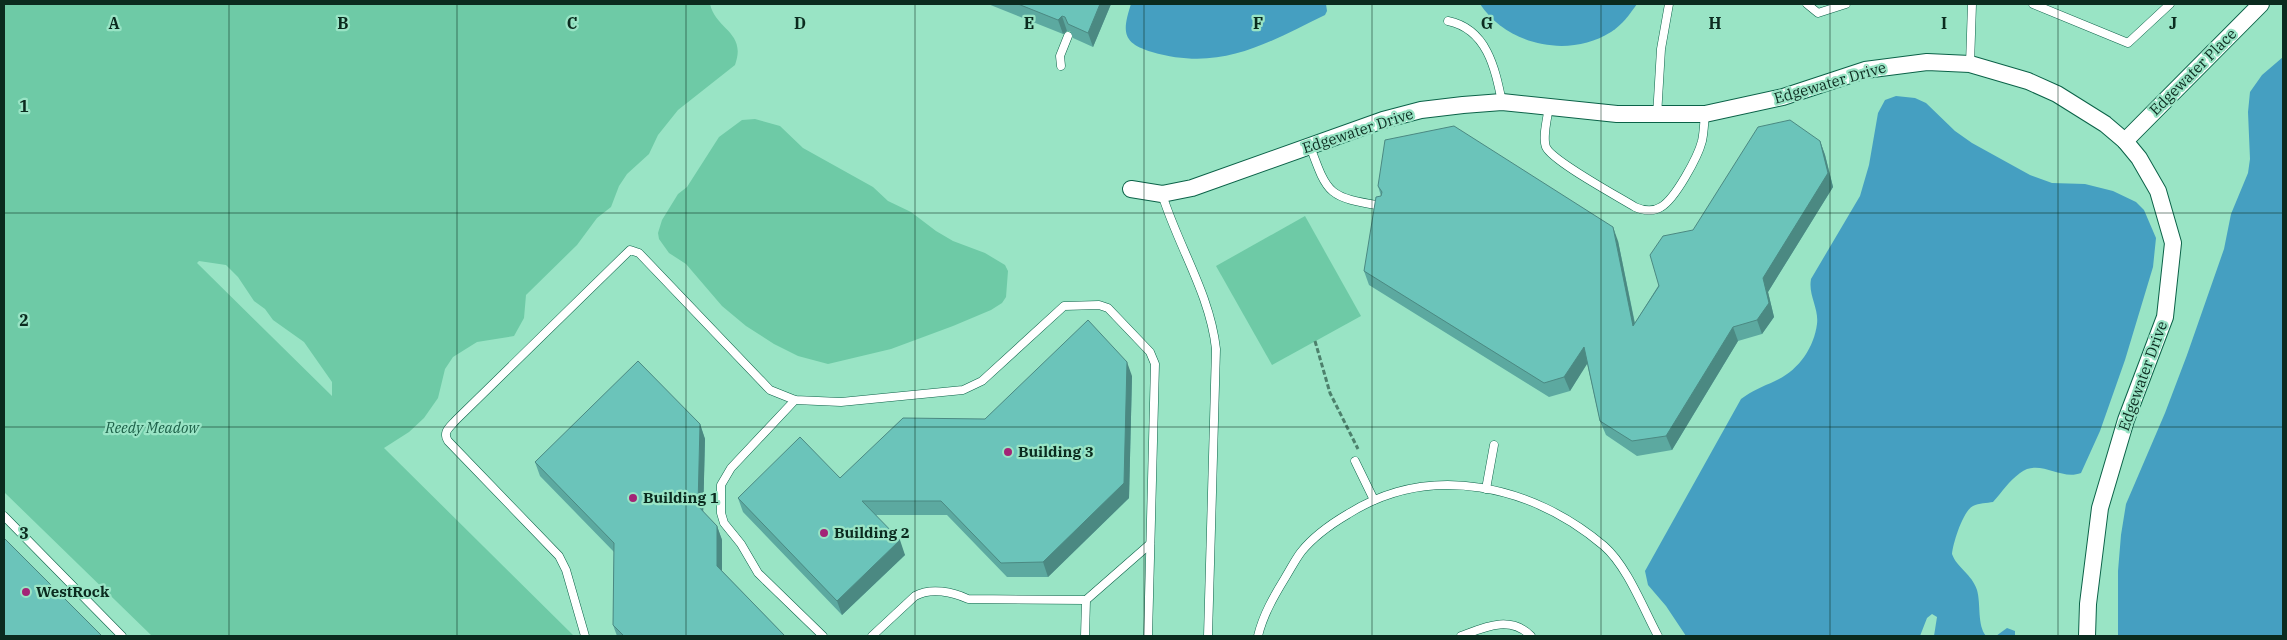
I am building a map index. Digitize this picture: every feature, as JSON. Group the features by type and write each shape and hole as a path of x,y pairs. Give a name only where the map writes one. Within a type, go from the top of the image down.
{"street":[{"name":"Edgewater Place","path":"2125,141 2261,4"},
{"name":"Edgewater Drive","path":"1131,189 1162,194 1192,188 1402,114 1442,107 1502,102 1549,105 1618,114 1656,116 1705,114 1783,97 1882,66 1927,62 1970,64 2028,81 2057,94 2105,124 2125,141 2139,158 2158,191 2173,243 2165,317 2126,420 2100,508 2088,604 2087,636"}],"lane":[{"path":"1656,116 1661,50 1669,4"},
{"path":"1807,4 1818,13 1846,4"},
{"path":"1970,64 1972,4"},
{"path":"2033,4 2128,43 2170,4"},
{"path":"1448,21 1467,28 1487,51 1495,67 1502,102"},
{"path":"1061,66 1060,56 1068,36"},
{"path":"1549,105 1545,142 1550,154 1561,163 1644,211 1658,209 1666,203 1687,172 1701,143 1705,114"},
{"path":"1310,146 1324,182 1330,191 1345,200 1382,206"},
{"path":"1162,194 1172,225 1206,303 1216,349 1208,636"},
{"path":"585,636 562,560 448,441 446,435 447,430 630,250 639,253 770,390 796,400 867,400 963,390 982,381 1064,306 1104,306 1148,350 1154,361 1148,636"},
{"path":"796,400 731,468 721,485 721,513 724,523 741,544 758,573 823,636"},
{"path":"1486,489 1494,445"},
{"path":"1355,461 1374,500"},
{"path":"1258,636 1272,599 1301,552 1337,521 1374,500 1406,488 1423,486 1486,489 1522,497 1561,515 1604,546 1618,560 1658,636"},
{"path":"4,516 122,636"},
{"path":"872,636 915,596 923,592 954,593 968,599 1086,600 1150,544"},
{"path":"1085,636 1086,600"},
{"path":"1462,636 1502,624 1518,626 1531,636"}],"path":[{"path":"1315,341 1330,393 1359,450"}],"green space":[{"name":"Reedy Meadow","path":"4,4 710,4 713,13 734,38 738,54 735,65 678,110 658,135 649,154 627,174 619,186 611,207 597,218 577,245 526,295 524,318 514,336 477,342 453,357 445,369 438,398 424,418 409,432 384,448 574,636 152,636 4,492","holes":["199,261 226,265 238,277 254,301 265,309 273,320 304,342 332,382 332,396 197,263"]},
{"path":"755,119 780,126 803,148 873,187 888,201 911,212 936,231 953,241 985,253 1005,265 1008,271 1006,297 1002,303 991,310 953,326 891,349 828,364 798,356 774,344 746,326 722,306 686,264 669,253 659,239 658,233 662,220 678,194 687,187 719,137 742,120"},
{"path":"1305,216 1361,316 1272,365 1216,266"}],"water":[{"path":"1131,4 1326,4 1327,11 1325,15 1262,45 1221,57 1200,59 1152,52 1135,45 1127,35 1126,29"},
{"path":"1480,4 1637,4 1622,23 1611,32 1594,40 1576,45 1558,46 1540,44 1522,38 1492,18"},
{"path":"2283,57 2283,636 2118,636 2118,571 2126,504 2165,413 2187,355 2224,249 2231,214 2248,173 2250,159 2248,112 2250,92 2262,75"},
{"path":"1896,96 1915,98 1926,103 1955,131 1972,143 2030,175 2052,183 2085,184 2113,191 2136,202 2144,210 2156,238 2153,267 2125,360 2100,431 2081,473 2073,475 2043,469 2028,469 2012,480 1993,502 1973,506 1962,520 1956,535 1952,554 1957,563 1975,584 1981,626 1986,636 1934,636 1937,617 1932,614 1927,618 1920,636 1686,636 1666,606 1648,585 1645,571 1741,399 1783,377 1804,358 1812,342 1817,324 1810,285 1811,279 1860,196 1869,165 1878,113 1885,100"},
{"path":"2007,628 2015,631 2015,636 1996,636"}],"building":[{"path":"1018,4 1100,4 1088,33 1068,24 1065,17 1062,16 1058,20"},
{"path":"1790,120 1820,141 1828,173 1763,278 1769,303 1757,320 1733,327 1666,436 1632,441 1600,421 1584,347 1564,377 1544,383 1364,271 1376,197 1381,196 1382,192 1378,186 1385,140 1454,126 1613,227 1633,326 1659,286 1650,255 1663,236 1693,230 1758,127"},
{"name":"Building 3","path":"1088,320 1127,362 1124,483 1043,562 1001,563 941,501 862,501 900,540 837,601 738,498 800,437 840,478 903,418 985,419"},
{"name":"Building 1","path":"638,361 700,424 698,506 717,526 717,566 785,636 624,636 613,625 614,543 535,462"},
{"name":"WestRock","path":"4,538 102,636 4,636"}],"place":[{"name":"Building 3","path":"1008,452"},
{"name":"Building 1","path":"633,498"},
{"name":"Building 2","path":"824,533"},
{"name":"WestRock","path":"26,592"}]}
